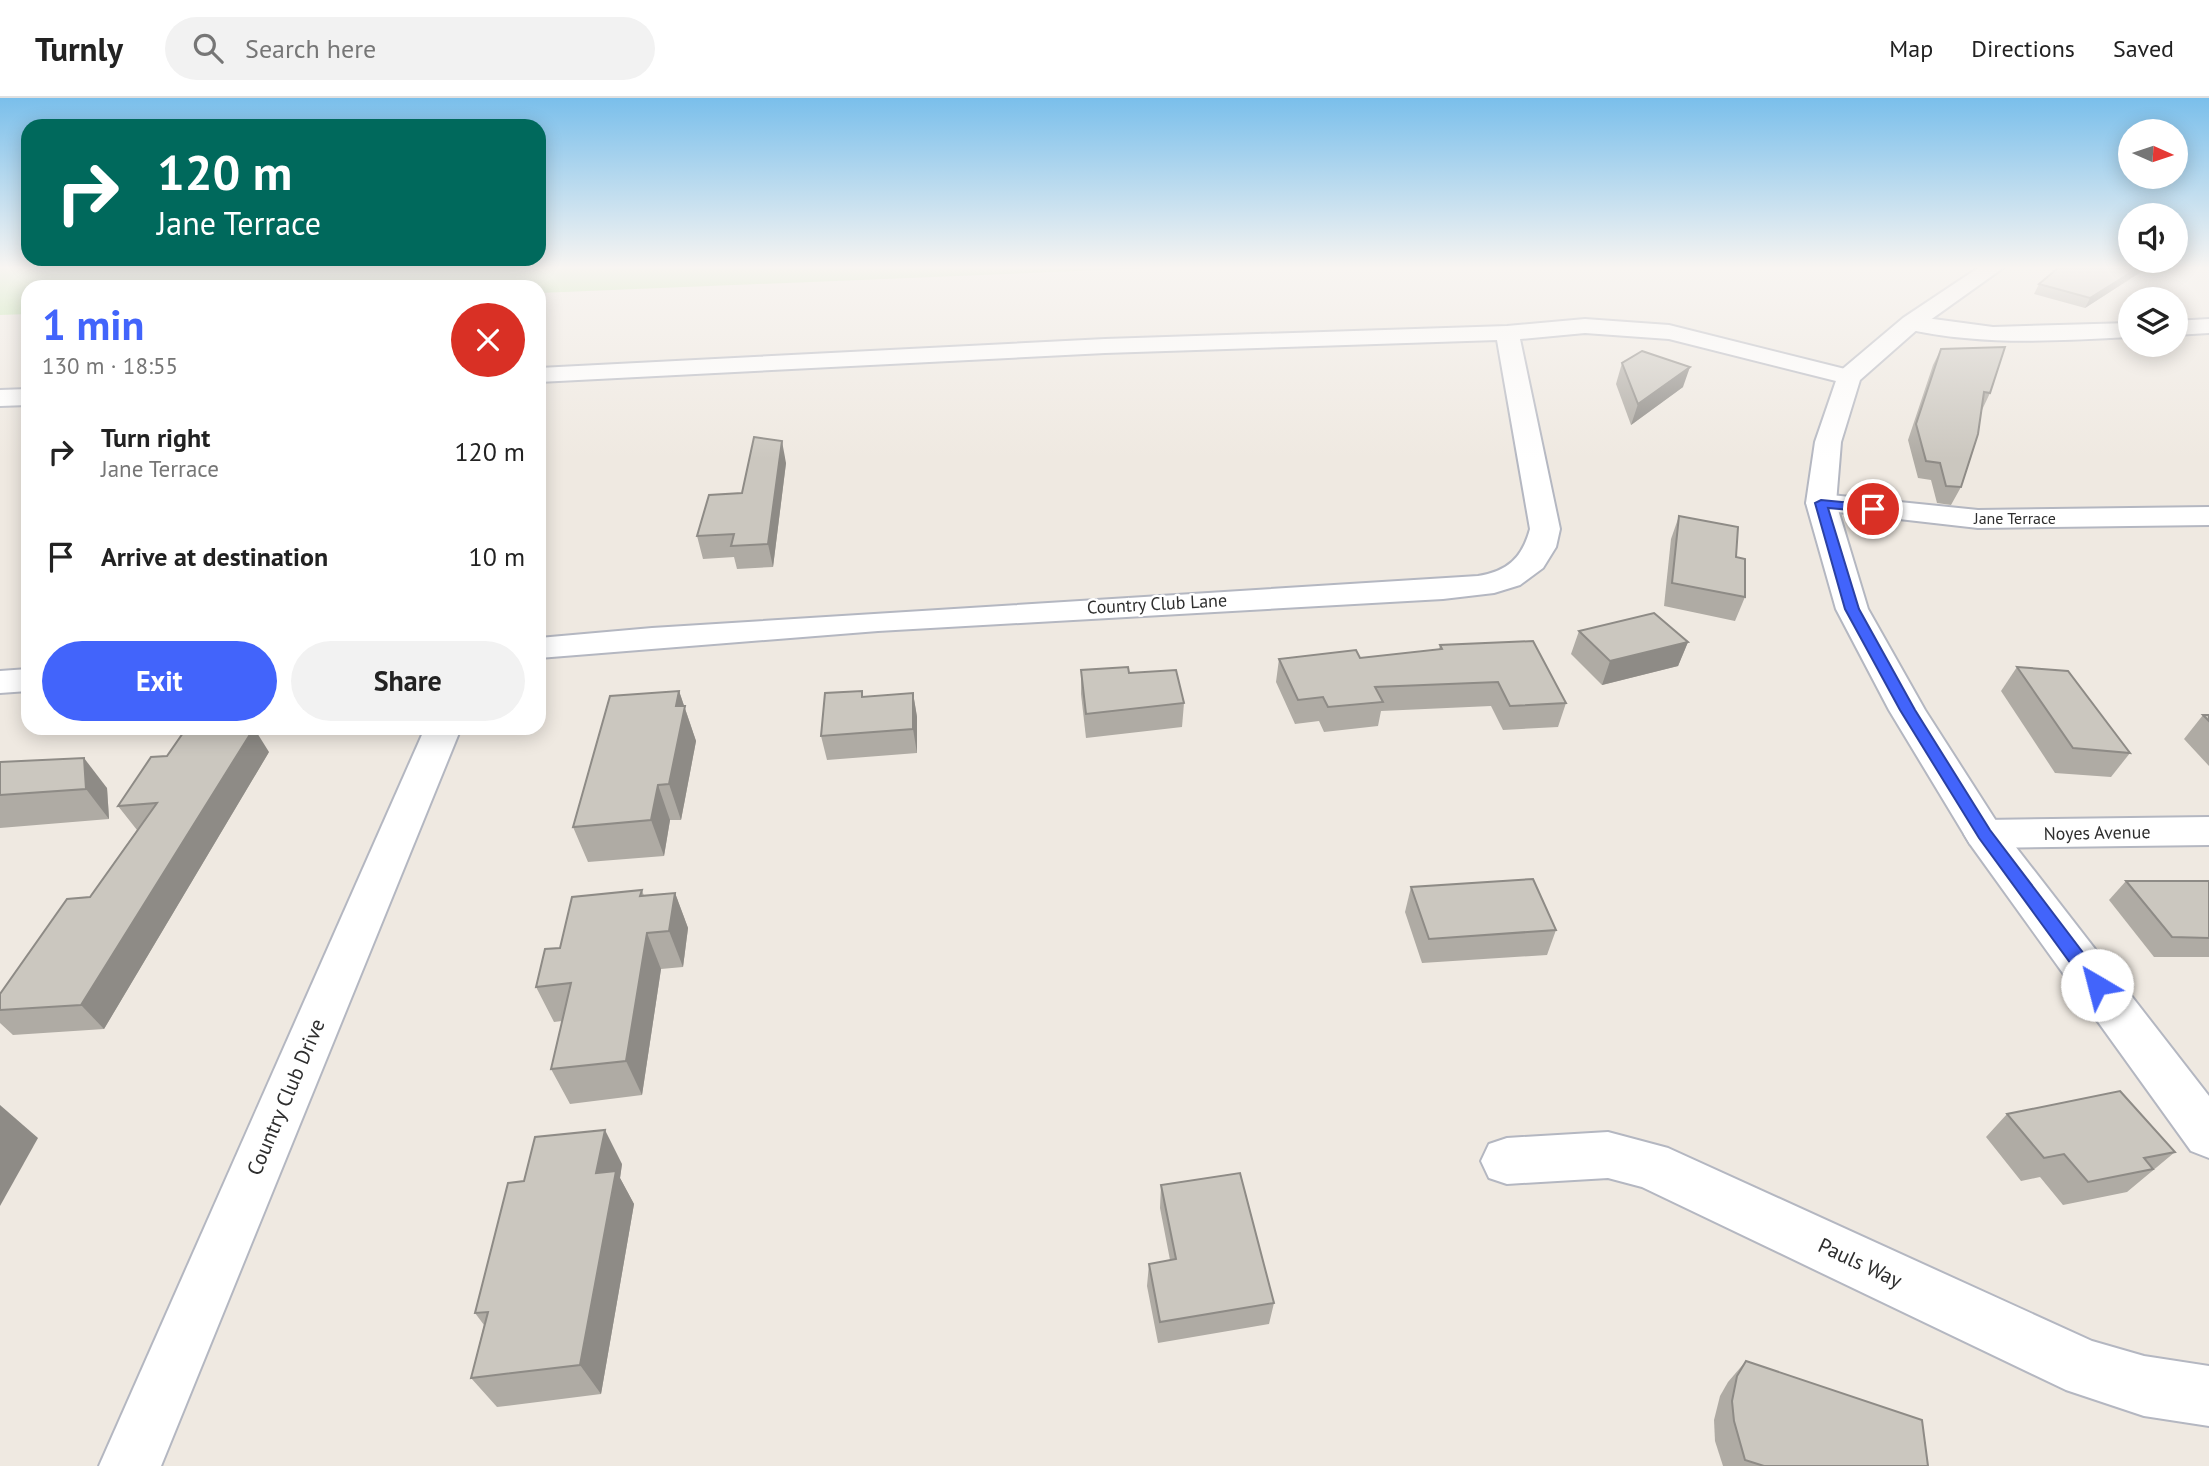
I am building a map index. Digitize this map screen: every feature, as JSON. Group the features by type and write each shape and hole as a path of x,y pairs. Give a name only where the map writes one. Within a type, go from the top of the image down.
{"street":[{"path":"546,375 1093,347 1520,332"},
{"path":"1663,332 1702,339 1848,377"},
{"path":"1901,332 1848,377 1828,442 1821,503 1852,609 1907,710 1984,834 2209,1135"},
{"path":"1953,332 2006,336 2092,332"},
{"name":"Country Club Lane","path":"546,647 695,633 1067,609 1443,589 1484,585 1515,576 1542,549 1545,528 1507,333"},
{"path":"0,398 21,397"},
{"name":"Jane Terrace","path":"1821,503 1978,519 2209,516"},
{"path":"0,682 21,680"},
{"name":"Country Club Drive","path":"130,1466 440,735"},
{"name":"Noyes Avenue","path":"1984,834 2209,831"},
{"name":"Pauls Way","path":"1507,1160 1608,1155 1650,1165 2087,1369 2144,1386 2209,1396"}],"building":[{"path":"2005,347 1990,393 1984,392 1978,434 1961,487 1946,486 1940,463 1926,461 1916,424 1941,349"},
{"path":"1642,351 1690,367 1638,404 1622,363"},
{"path":"754,437 782,441 768,544 731,546 734,534 697,536 709,495 742,493"},
{"path":"1679,516 1738,527 1736,557 1745,559 1745,597 1672,583"},
{"path":"1654,613 1688,642 1610,661 1579,631"},
{"path":"1533,641 1566,703 1510,706 1498,682 1375,687 1383,702 1328,707 1323,697 1298,700 1279,659 1356,650 1360,658 1442,649 1440,645"},
{"path":"1128,667 1129,673 1176,670 1184,703 1086,714 1081,670"},
{"path":"2017,667 2068,671 2130,753 2073,748"},
{"path":"679,691 676,706 685,706 669,784 658,785 651,820 573,827 610,696"},
{"path":"862,691 862,697 913,693 913,729 821,736 825,693"},
{"path":"182,735 250,735 81,1005 0,1010 0,994 67,899 90,897 157,803 118,806 151,757 167,756"},
{"path":"84,758 86,789 0,795 0,762"},
{"path":"1533,879 1556,930 1429,939 1411,887"},
{"path":"2126,881 2209,881 2209,938 2172,937"},
{"path":"642,890 640,896 675,893 669,931 647,933 626,1061 551,1069 571,983 536,987 545,949 560,948 572,897"},
{"path":"2120,1091 2175,1152 2144,1158 2153,1169 2088,1182 2064,1154 2044,1158 2007,1114"},
{"path":"605,1130 596,1173 616,1171 580,1365 471,1378 488,1312 475,1313 508,1183 524,1181 535,1137"},
{"path":"1240,1173 1274,1303 1160,1322 1149,1264 1176,1259 1161,1185"},
{"path":"1746,1361 1922,1420 1928,1466 1764,1466 1745,1460 1734,1421 1732,1401 1737,1376"}],"route":[{"path":"1873,509 1821,503 1852,609 1907,710 1984,834 2097,985"}]}
